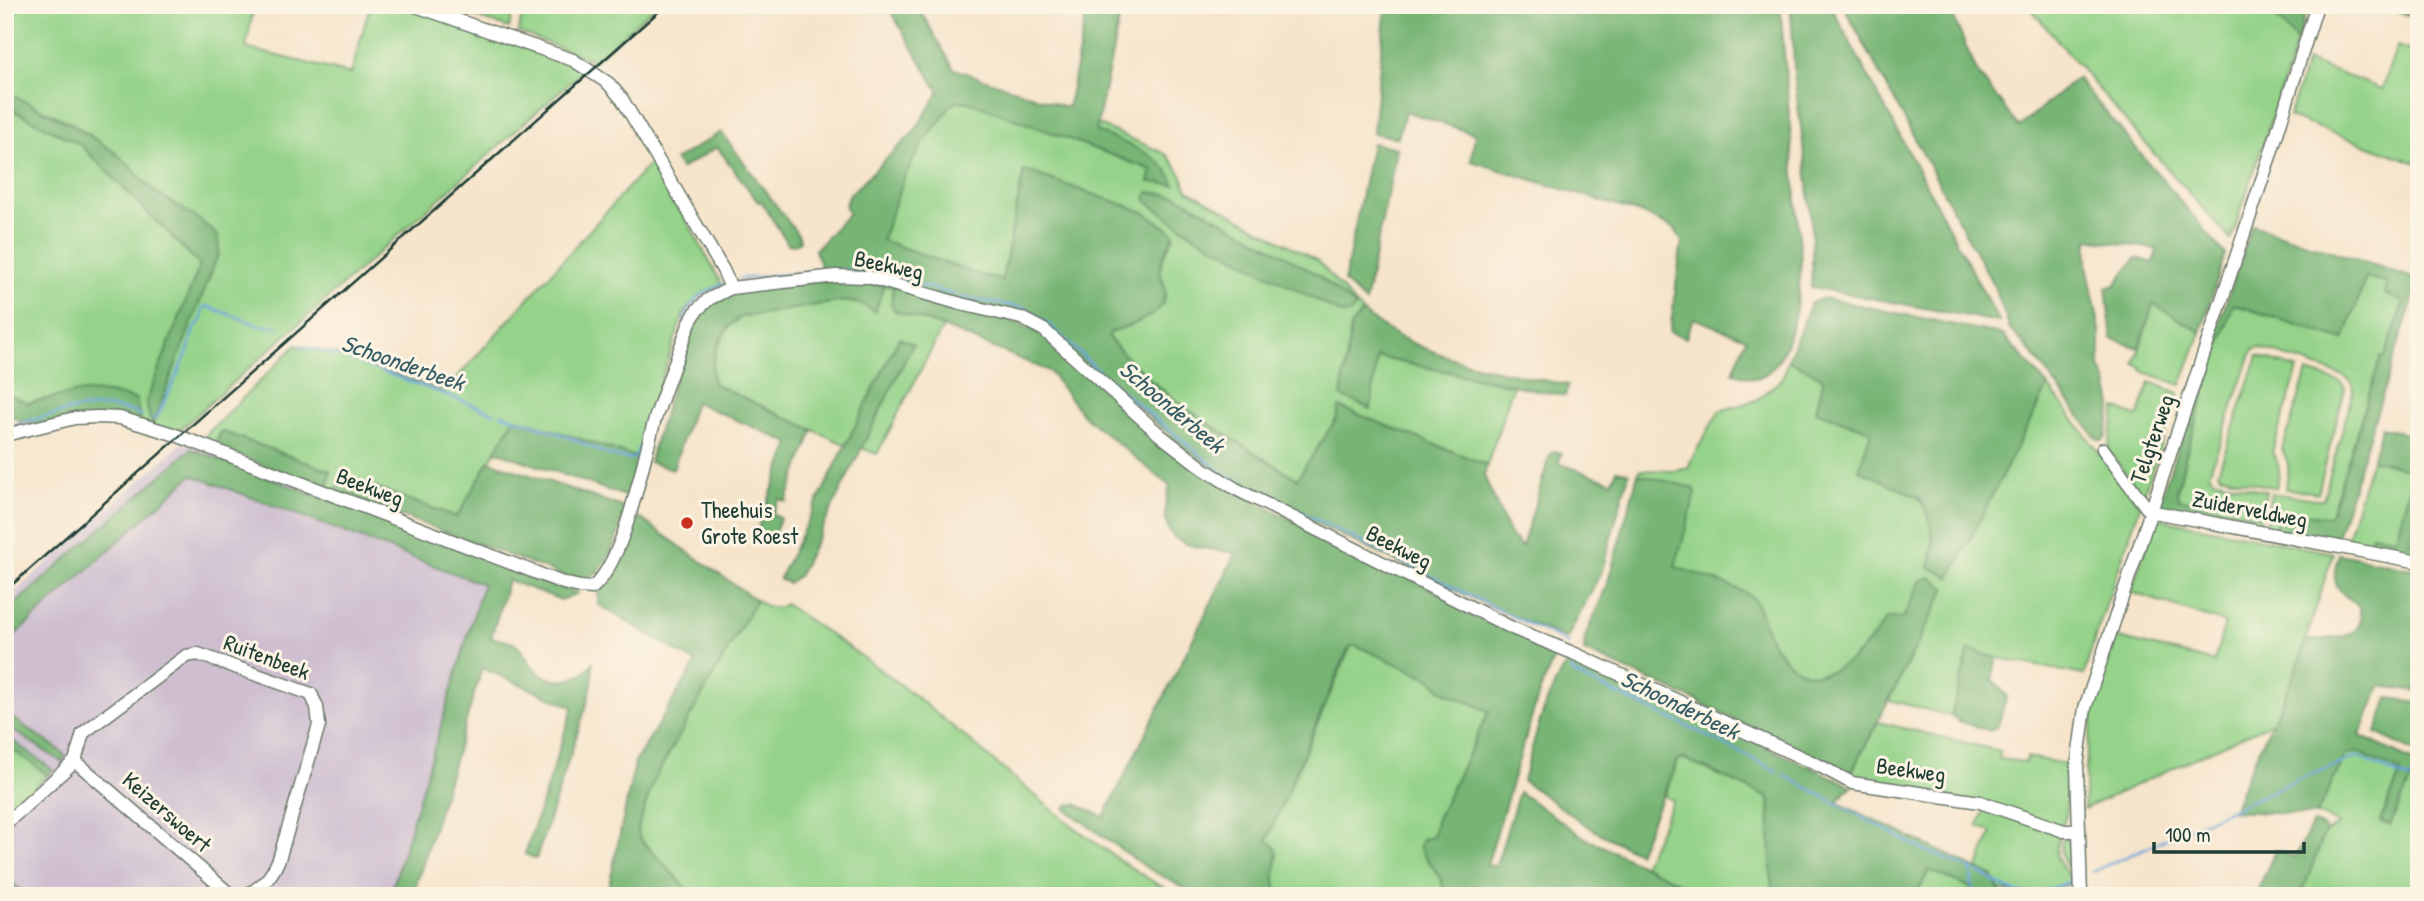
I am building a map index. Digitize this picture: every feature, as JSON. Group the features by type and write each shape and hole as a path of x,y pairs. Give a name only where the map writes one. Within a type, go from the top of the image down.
{"street":[{"path":"413,5 573,60 608,83 622,99 731,288"},
{"name":"Telgterweg","path":"2081,896 2077,766 2085,708 2270,156 2317,5"},
{"name":"Beekweg","path":"5,435 75,418 120,418 173,434 563,583 592,587 602,580 612,564 632,505 655,420 690,322 697,310 709,299 731,288 836,276 868,277 1021,318 1044,330 1160,435 1221,480 1512,628 1573,653 1852,783 1980,802 2064,831 2079,831"},
{"path":"2103,449 2149,511"},
{"name":"Zuiderveldweg","path":"2149,511 2419,562"},
{"name":"Ruitenbeek","path":"75,761 83,733 186,656 198,654 311,694 317,706 318,725 279,859 263,886 245,896"},
{"path":"5,824 75,761"},
{"name":"Keizerswoert","path":"75,761 232,896"}],"shaded area":[{"path":"183,442 490,557 391,896 5,896 5,601"}],"green space":[{"path":"5,5 254,5 246,48 351,74 370,5 403,5 586,68 175,434 141,423 109,393 78,392 28,403 5,393 5,106 81,145 200,265 146,402 152,425 219,252 212,230 154,191 91,136 71,123 5,92"},
{"path":"439,5 515,5 509,28"},
{"path":"525,5 657,5 594,61 518,32"},
{"path":"887,5 917,5 954,69 1068,107 1088,5 1122,5 1096,131 1153,157 1170,174 1175,185 1149,182 1152,170 969,102 960,101 952,104 922,145 905,175 882,240 973,273 1002,280 1024,170 1144,212 1174,233 1160,265 1165,293 1162,304 1150,316 1110,333 1108,337 1128,359 1173,398 1221,432 1297,479 1337,418 1339,407 1487,465 1484,476 1510,535 1522,547 1550,455 1554,451 1562,453 1558,463 1612,482 1617,470 1629,473 1602,570 1567,639 1487,605 1238,486 1185,448 1107,381 1022,314 823,273 815,250 849,213 846,205 849,195 914,132 939,92"},
{"path":"1386,5 1780,5 1801,260 1799,290 1791,328 1777,362 1767,373 1754,378 1733,373 1746,338 1693,318 1686,338 1670,332 1682,241 1675,229 1640,213 1471,161 1475,134 1405,111 1398,138 1373,133"},
{"path":"1790,5 1829,5 1834,12 1999,322 1811,287 1812,236 1795,81"},
{"path":"1843,5 1948,5 1977,72 2019,127 2077,78 2225,254 2201,332 2153,304 2139,348 2112,339 2106,287 2114,286 2136,258 2154,263 2157,249 2088,239 2087,265 2100,330 2100,367 2107,382 2112,405 2106,437 2102,441 2096,438 2032,353 2010,329 1995,288"},
{"path":"2028,5 2266,5 2297,41 2231,240 2121,116"},
{"path":"2266,5 2308,5 2297,41"},
{"path":"2378,5 2419,5 2419,19"},
{"path":"2397,46 2419,54 2419,164 2289,117 2307,61 2382,89"},
{"path":"5,92 61,119 101,143 120,156 157,193 197,218 218,237 219,252 152,426 146,402 200,265 81,145 5,106"},
{"path":"969,102 1152,170 1174,185 1150,156 1096,131 1097,124 1166,154 1179,170 1188,190 1318,261 1362,312 1352,324 1377,357 1513,386 1487,465 1340,407 1337,418 1298,479 1197,416 1150,379 1108,337 1109,333 1147,317 1160,307 1165,286 1160,271 1162,259 1174,236 1144,212 1024,170 1002,280 973,273 881,240 905,175 922,145 952,104","holes":["1177,196 1319,276 1195,236 1149,203"]},
{"path":"721,132 799,236 800,241 794,245 788,244 761,201 758,202 717,147 681,169 675,160"},
{"path":"1372,143 1397,148 1365,302 1344,282"},
{"path":"653,160 722,284 696,300 684,313 658,389 639,458 515,418 457,517 343,476 336,492 327,489 331,472 220,432 215,447 200,441 296,345 339,355 445,391"},
{"path":"1148,192 1177,196 1276,250 1319,276 1356,307 1349,314 1342,314 1195,236 1149,203 1146,199"},
{"path":"2252,225 2419,280 2338,534 2330,540 2274,530 2280,511 2328,517 2332,511 2381,357 2385,357 2404,302 2385,294 2387,283 2366,277 2344,340 2233,304 2188,446 2177,492 2179,499 2261,516 2259,527 2161,508 2159,503"},
{"path":"2366,277 2388,283 2404,301 2385,357 2381,357 2328,517 2281,511 2274,530 2265,528 2271,493 2323,500 2353,392 2352,383 2344,376 2261,348 2255,349 2251,354 2209,474 2214,479 2266,491 2261,516 2179,499 2177,492 2188,446 2233,304 2344,340"},
{"path":"836,279 884,284 875,312 862,304 843,301 742,317 728,328 715,356 712,375 714,384 813,430 786,502 779,499 772,514 780,518 773,538 767,543 755,535 790,443 695,402 673,469 649,462 690,329 706,307 725,295 741,291"},
{"path":"884,284 893,287 925,320 943,327 877,454 861,448 912,345 899,338 846,445 714,384 712,375 718,346 728,328 742,317 843,301 862,304 875,312"},
{"path":"893,287 995,314 1042,333 1210,479 1557,651 1539,693 1487,865 1496,866 1519,792 1585,838 1707,896 1444,896 1439,876 1419,846 1422,839 1433,837 1436,821 1489,711 1442,691 1431,679 1357,646 1348,649 1267,840 1277,852 1276,896 1199,896 1147,868 1065,809 1067,805 1076,804 1104,817 1236,553 1189,545 1178,540 1170,532 1166,521 1165,506 1170,486 1083,415 1049,371 943,327 895,311 891,305"},
{"path":"1824,298 2003,335 2048,386 1950,578 1929,567 1933,550 1932,532 1920,498 1859,470 1871,431 1816,411 1822,377 1788,360 1811,303"},
{"path":"2153,304 2201,332 2181,385 2144,372 2135,364"},
{"path":"1362,312 1383,328 1433,351 1487,368 1568,385 1565,396 1377,357 1371,409 1341,396 1351,326"},
{"path":"899,338 913,344 799,575 788,583 779,579"},
{"path":"2258,356 2298,369 2272,452 2279,473 2276,488 2220,475 2218,472"},
{"path":"1788,360 1822,377 1816,411 1871,431 1925,508 1932,538 1929,567 1950,578 2048,386 2140,506 2084,675 1969,650 1951,716 1889,700 1945,588 1921,580 1903,618 1887,618 1876,634 1849,661 1834,670 1818,674 1803,672 1788,662 1773,643 1757,606 1744,591 1674,567 1696,493 1694,489 1638,474 1639,470 1674,471 1689,468 1719,411 1757,400 1783,378"},
{"path":"2307,372 2340,382 2345,388 2318,493 2285,489 2288,469 2282,450"},
{"path":"2150,382 2179,393 2143,496 2108,450 2116,408 2138,417"},
{"path":"78,392 109,393 136,399 141,423 117,416 33,425 5,414 5,393 29,403"},
{"path":"515,418 639,458 628,497 498,452 496,450"},
{"path":"2382,427 2419,438 2419,505 2409,542 2419,544 2419,558 2367,547 2371,534 2396,538 2414,471 2372,459"},
{"path":"221,431 331,471 327,489 215,447"},
{"path":"191,449 578,593 561,600 508,580 491,638 516,645 542,675 558,680 581,674 593,662 587,704 536,859 525,854 573,707 482,668 413,896 390,896 483,584 192,475 5,644 5,613"},
{"path":"2372,459 2414,470 2396,539 2367,547 2348,543 2347,538"},
{"path":"489,461 625,508 610,553 597,572 576,580 336,492 342,476 457,517"},
{"path":"1638,474 1694,488 1696,493 1675,567 1729,585 1754,599 1773,643 1788,662 1803,672 1818,674 1834,670 1849,661 1876,634 1887,618 1902,618 1905,615 1921,580 1931,577 1946,588 1849,777 1695,700 1584,651 1585,637 1607,585"},
{"path":"2419,505 2419,544 2409,543"},
{"path":"634,516 756,600 654,780 637,830 641,840 694,896 607,896 635,762 696,663 598,604 598,591 618,565"},
{"path":"2156,518 2333,553 2293,682 2273,722 2084,809 2087,754 2095,699 2115,637 2214,662 2225,623 2131,592"},
{"path":"2339,554 2419,570 2419,691 2380,686 2360,736 2419,764 2419,780 2412,777 2390,825 2380,822 2401,772 2358,752 2346,755 2316,815 2233,811 2250,768 2290,685 2306,641 2345,636 2358,627 2361,619 2359,607 2340,590 2335,579"},
{"path":"756,600 766,606 779,608 785,604 862,657 918,698 1113,856 1178,896 694,896 641,840 637,830 654,780"},
{"path":"1351,646 1357,646 1431,679 1442,691 1489,711 1436,821 1434,847 1444,896 1276,896 1275,871 1278,853 1267,840"},
{"path":"1969,650 1997,658 1992,679 2007,696 1998,725 1991,731 1958,721 1951,716"},
{"path":"1571,658 1852,786 1836,802 1992,876 2002,896 1977,896 1974,889 1929,870 1916,896 1772,896 1769,798 1683,758 1677,761 1638,853 1595,831 1523,781 1547,701"},
{"path":"2388,698 2419,702 2419,754 2376,733"},
{"path":"5,713 65,755 62,762 5,725"},
{"path":"1878,722 2000,751 1999,759 2026,762 2027,757 2066,764 2066,816 2062,826 1849,777"},
{"path":"5,735 53,770 48,775 5,744"},
{"path":"5,744 48,775 5,814"},
{"path":"2352,751 2401,772 2380,822 2399,806 2412,777 2419,780 2419,896 2301,896 2325,832 2339,825 2326,817 2316,815 2346,754"},
{"path":"1680,757 1769,798 1772,896 1707,896 1643,866 1673,801 1664,796"},
{"path":"1985,808 2060,835 2057,857 2073,882 2037,893 1999,890 1992,876 1977,869 1992,832 1978,826"},
{"path":"2313,823 2324,827 2325,832 2301,896 2255,896 2276,850 2295,857"},
{"path":"2064,836 2075,850 2078,884 2062,855 2061,843"},
{"path":"1929,870 1974,889 1977,896 1916,896"},
{"path":"5,874 25,896 12,896 5,889"}],"waterway":[{"name":"Schoonderbeek","path":"739,279 831,270"},
{"name":"Schoonderbeek","path":"838,270 868,270 954,295"},
{"name":"Schoonderbeek","path":"684,320 699,297 723,284"},
{"name":"Schoonderbeek","path":"960,297 1026,308 1050,325 1108,380 1224,474 1569,644"},
{"name":"Schoonderbeek","path":"152,418 157,418 188,351 193,331 201,320 203,308 206,306 261,326 278,327"},
{"name":"Schoonderbeek","path":"301,346 340,356 495,413"},
{"name":"Schoonderbeek","path":"5,428 90,408 108,407 142,415"},
{"name":"Schoonderbeek","path":"501,414 618,457 635,458 643,439"},
{"name":"Schoonderbeek","path":"5,421 15,425"},
{"name":"Schoonderbeek","path":"1571,669 1574,674 1777,771"},
{"name":"Schoonderbeek","path":"2092,872 2304,777 2358,757 2419,784"},
{"name":"Schoonderbeek","path":"1784,775 1921,849 1973,870"},
{"path":"1971,869 1972,885 1977,896"},
{"name":"Schoonderbeek","path":"1977,872 2020,893 2042,891 2070,881"}],"railway":[{"path":"5,591 666,5"}],"place":[{"name":"Theehuis Grote Roest","path":"687,523"}]}
